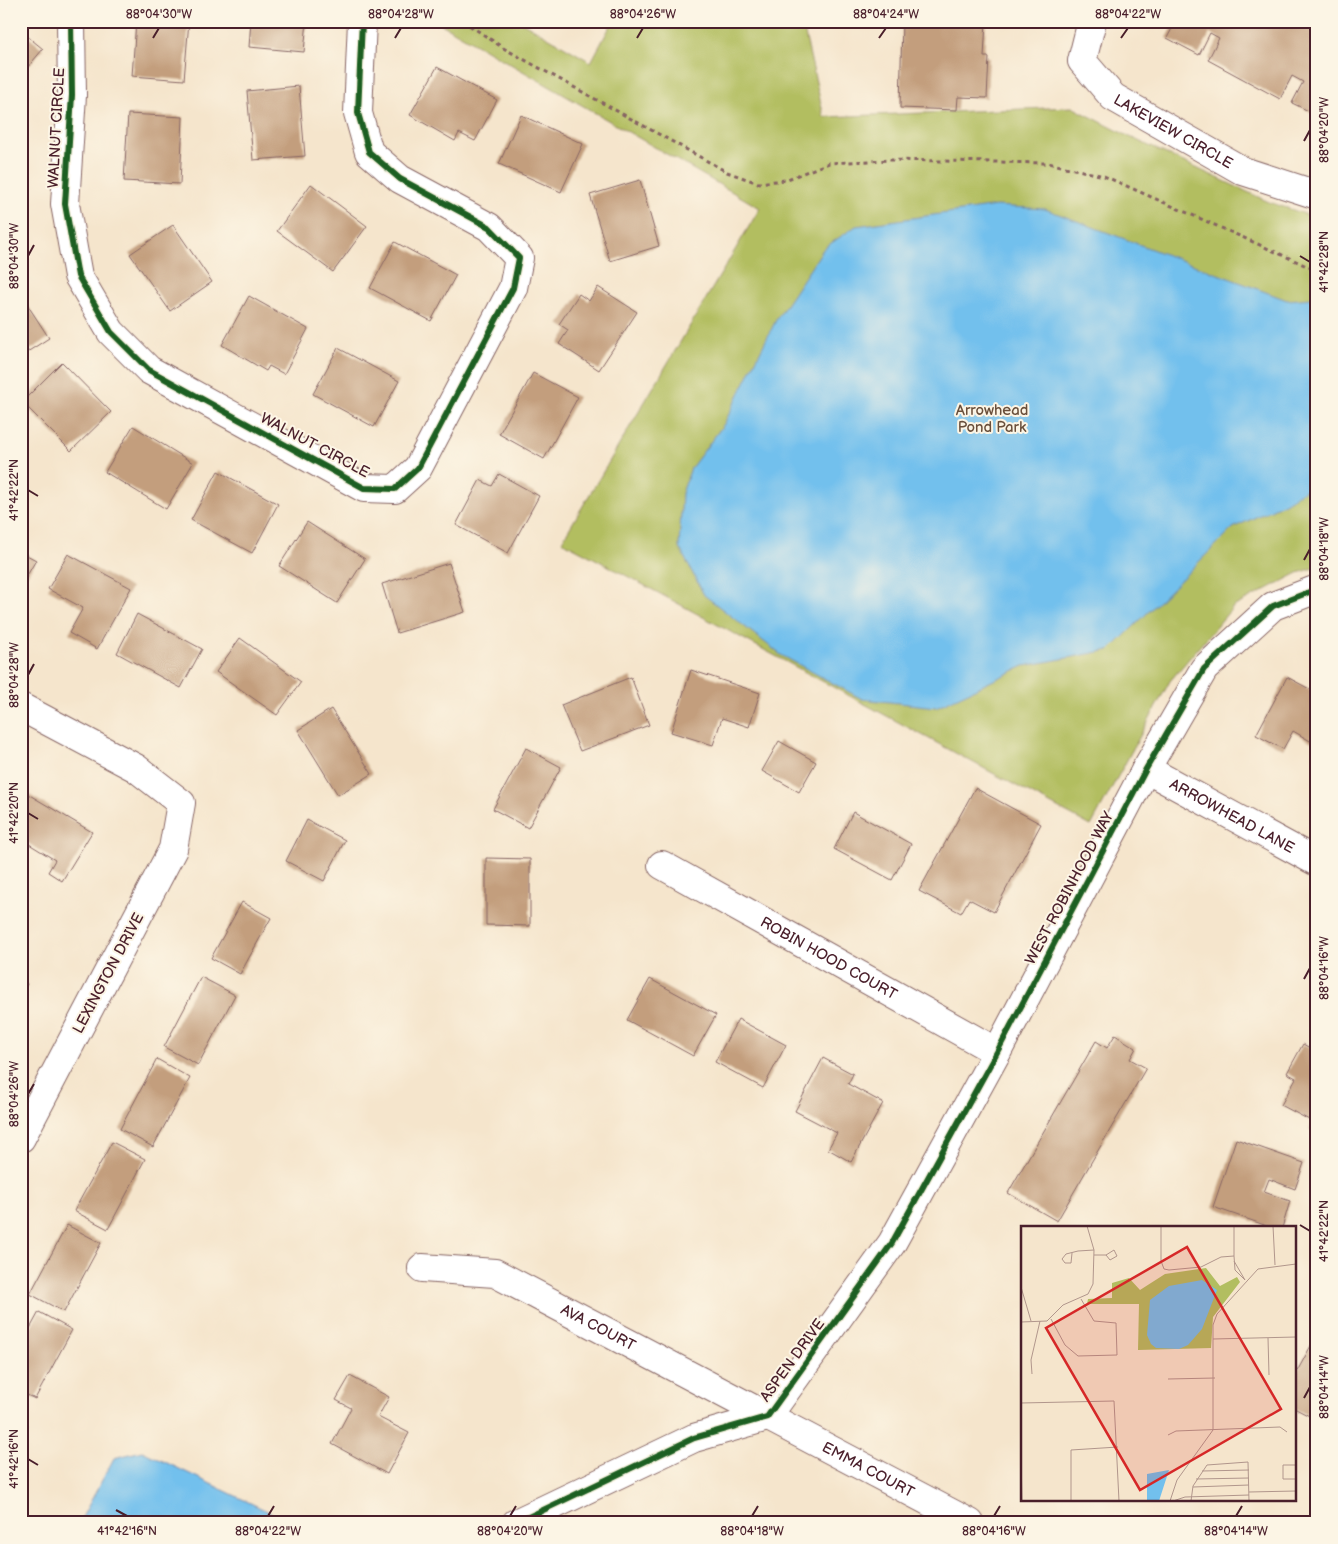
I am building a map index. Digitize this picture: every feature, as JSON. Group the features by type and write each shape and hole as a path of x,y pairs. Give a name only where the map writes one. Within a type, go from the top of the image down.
{"street":[{"name":"WALNUT CIRCLE","path":"71,21 72,95 65,204 78,276 111,332 149,370 158,375 364,488 395,489 418,468 513,288 519,258 489,227 400,179 369,152 358,113 362,21"},
{"name":"LAKEVIEW CIRCLE","path":"1092,21 1082,62 1113,97 1243,171 1317,195"},
{"name":"WEST ROBINHOOD WAY","path":"892,1243 997,1052 1146,769 1204,670 1272,606 1317,590"},
{"name":"LEXINGTON DRIVE","path":"21,707 136,768 181,803 173,849 21,1138"},
{"name":"ARROWHEAD LANE","path":"1146,769 1317,862"},
{"name":"ROBIN HOOD COURT","path":"662,865 997,1052"},
{"name":"ASPEN DRIVE","path":"516,1523 694,1438 766,1417 892,1243"},
{"name":"AVA COURT","path":"422,1268 495,1272 766,1417"},
{"name":"EMMA COURT","path":"766,1417 970,1523"}],"path":[{"path":"462,21 505,49 727,172 758,183 785,180 828,163 889,160 1048,163 1104,176 1317,271"}],"green space":[{"name":"Arrowhead Pond Park","path":"436,21 520,21 591,62 613,21 802,21 824,117 1072,107 1130,137 1269,202 1317,218 1317,567 1298,573 1233,607 1170,681 1091,826 562,541 760,208"}],"water":[{"path":"996,206 1045,209 1287,300 1312,298 1317,314 1317,482 1285,503 1233,528 1110,650 1024,666 936,707 862,699 781,655 704,595 679,547 682,493 691,468 724,424 776,320 824,248 856,226"},
{"path":"142,1451 288,1521 285,1523 79,1523 114,1458"}],"building":[{"path":"136,21 189,21 184,80 132,76"},
{"path":"251,21 307,21 304,52 249,47"},
{"path":"902,21 986,21 984,57 989,57 987,98 958,97 957,110 900,108"},
{"path":"1176,21 1317,21 1317,115 1292,103 1303,82 1292,76 1280,99 1208,60 1219,38 1210,33 1199,55 1167,38"},
{"path":"21,31 43,49 21,75"},
{"path":"437,67 497,100 475,141 459,133 455,141 410,115"},
{"path":"299,86 305,156 253,160 247,91"},
{"path":"128,114 183,117 180,184 124,181"},
{"path":"521,115 583,144 561,192 499,164"},
{"path":"640,180 659,246 610,261 590,195"},
{"path":"311,184 367,226 333,272 277,231"},
{"path":"173,225 212,282 170,311 130,254"},
{"path":"395,242 456,275 431,321 370,288"},
{"path":"598,287 637,312 599,370 559,344 568,330 559,324 579,294 589,301"},
{"path":"21,295 49,338 21,356"},
{"path":"249,296 308,329 284,374 269,366 266,371 222,345"},
{"path":"338,348 399,381 374,427 313,394"},
{"path":"62,362 111,412 71,451 22,402"},
{"path":"533,373 578,397 544,459 499,434"},
{"path":"133,426 193,463 166,509 105,472"},
{"path":"218,471 278,504 252,553 191,520"},
{"path":"499,474 539,496 508,553 456,525 480,480 492,486"},
{"path":"307,522 365,559 337,603 279,566"},
{"path":"21,552 36,560 21,586"},
{"path":"68,554 131,588 97,649 69,633 83,608 48,589"},
{"path":"449,563 465,612 397,633 382,584"},
{"path":"137,614 202,649 181,688 117,653"},
{"path":"240,638 301,682 277,715 216,672"},
{"path":"691,670 760,693 749,727 722,718 713,745 671,732"},
{"path":"631,677 649,725 580,751 561,705"},
{"path":"1287,677 1317,693 1317,733 1312,742 1293,731 1283,749 1256,735"},
{"path":"331,709 372,774 338,795 298,730"},
{"path":"779,741 816,762 799,792 762,771"},
{"path":"526,748 561,767 528,828 493,809"},
{"path":"975,788 1041,824 994,912 969,899 961,913 919,891"},
{"path":"21,790 92,832 62,881 48,872 55,860 21,839"},
{"path":"853,812 911,844 892,880 834,849"},
{"path":"307,820 345,840 324,881 286,861"},
{"path":"486,858 530,859 530,926 486,925"},
{"path":"242,902 271,918 240,974 211,958"},
{"path":"201,977 235,995 198,1065 164,1047"},
{"path":"650,979 716,1015 693,1056 627,1020"},
{"path":"21,980 27,984 21,994"},
{"path":"738,1019 786,1045 763,1088 715,1062"},
{"path":"1115,1035 1136,1048 1130,1059 1146,1068 1057,1221 1008,1193 1096,1041 1107,1048"},
{"path":"1303,1044 1317,1052 1317,1133 1309,1129 1313,1122 1281,1105 1296,1078 1287,1073"},
{"path":"823,1058 853,1074 848,1084 883,1103 851,1162 828,1149 837,1133 795,1111"},
{"path":"157,1059 190,1078 153,1147 120,1129"},
{"path":"1236,1139 1304,1163 1295,1189 1269,1179 1264,1192 1290,1201 1283,1226 1267,1226 1213,1207"},
{"path":"112,1142 145,1159 108,1229 74,1211"},
{"path":"67,1225 101,1243 64,1312 30,1294"},
{"path":"39,1312 72,1330 35,1399 21,1392 21,1345"},
{"path":"1313,1342 1317,1344 1317,1420 1296,1409 1296,1373"},
{"path":"350,1376 389,1397 378,1417 409,1433 387,1474 332,1444 351,1408 336,1400"},
{"path":"21,1421 28,1425 21,1437"}],"cycle path":[{"path":"71,21 72,95 65,204 78,276 111,332 149,370 364,488 395,489 418,468 513,288 519,258 489,227 400,179 369,152 358,113 362,21"},
{"path":"516,1523 694,1438 767,1417 892,1243 997,1052 1146,769 1204,669 1273,606 1317,589"}]}
